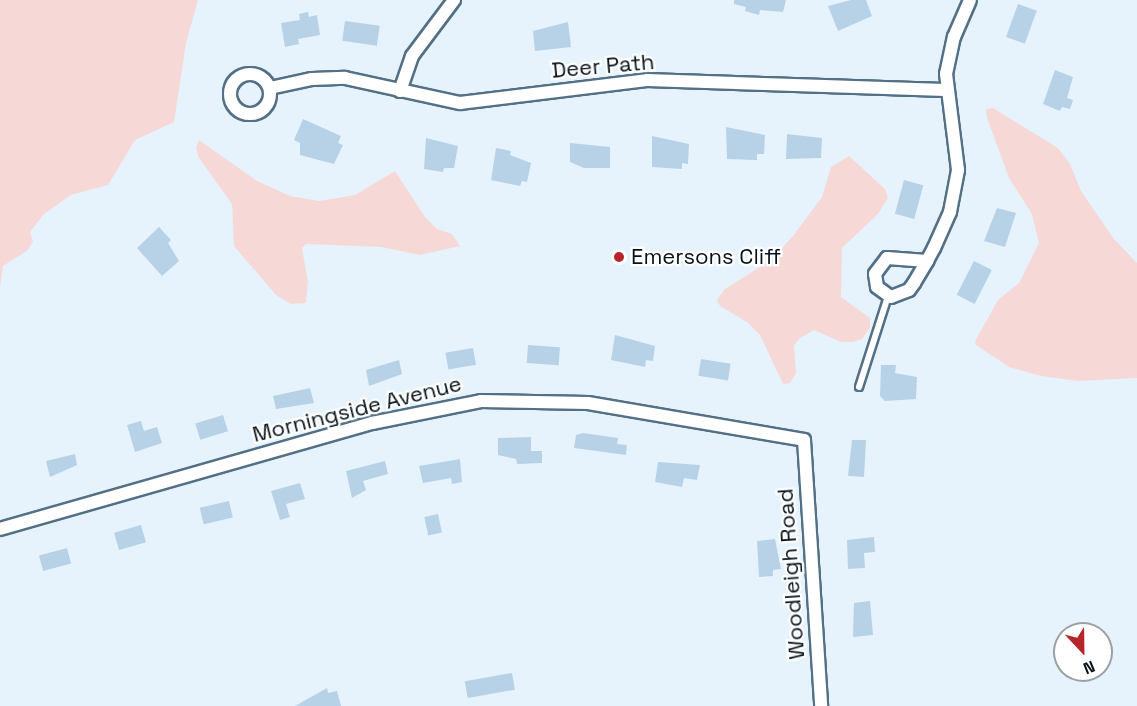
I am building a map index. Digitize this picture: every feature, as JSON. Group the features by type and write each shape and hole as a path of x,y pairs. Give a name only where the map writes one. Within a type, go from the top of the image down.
{"street":[{"path":"400,91 412,56 454,0"},
{"path":"927,261 894,256 881,262 874,280 888,296 905,294 927,261 944,229 957,185 957,155 945,90 949,55 970,0"},
{"name":"Deer Path","path":"270,88 312,80 345,78 460,103 647,80 945,90"},
{"name":"Morningside Avenue","path":"0,529 372,423 481,401 588,403 804,440"},
{"name":"Woodleigh Road","path":"804,440 822,706"}],"lane":[{"path":"859,387 888,296"}],"shaded area":[{"path":"0,0 198,0 186,43 174,122 135,140 108,185 71,195 44,214 30,232 33,241 28,250 3,266 0,288"},
{"path":"993,108 1058,148 1070,164 1081,191 1114,239 1137,263 1137,378 1078,381 1041,376 1009,367 976,345 975,341 998,300 1019,283 1039,243 1032,214 1009,178 987,118 986,109"},
{"path":"199,140 257,181 290,196 319,201 355,195 395,171 425,217 437,229 452,234 460,246 420,255 381,247 306,244 302,248 308,282 306,303 291,304 276,295 234,246 232,204 199,158 196,148"},
{"path":"849,156 885,189 888,198 878,214 842,248 841,297 870,318 870,328 862,339 853,342 841,342 814,330 800,338 794,346 796,373 790,383 783,384 760,335 747,322 720,306 717,300 725,289 771,260 793,236 822,197 831,167"}],"building":[{"path":"734,0 786,0 783,12 760,10 759,15 745,11 746,7 734,4"},
{"path":"851,0 866,0 872,16 838,31 828,6"},
{"path":"1018,4 1037,11 1025,44 1006,37"},
{"path":"308,12 309,17 317,15 320,35 298,39 299,44 285,47 281,23 300,20 299,14"},
{"path":"345,21 380,26 377,46 342,41"},
{"path":"568,22 571,47 535,51 533,31"},
{"path":"1055,70 1073,77 1067,98 1073,100 1070,109 1062,107 1060,111 1043,104"},
{"path":"303,119 341,136 338,143 343,145 334,164 300,155 300,143 294,140"},
{"path":"726,127 765,135 764,154 757,154 757,160 727,159"},
{"path":"787,134 822,138 821,158 786,159"},
{"path":"652,136 689,144 688,164 682,163 682,169 652,167"},
{"path":"426,138 458,146 454,168 444,168 443,172 424,169"},
{"path":"570,143 610,147 610,168 584,168 570,162"},
{"path":"496,148 511,151 510,155 531,163 527,182 522,181 520,186 491,180"},
{"path":"904,180 923,185 914,219 895,214"},
{"path":"997,208 1016,213 1005,247 984,241"},
{"path":"159,227 171,240 168,243 179,261 162,276 137,248"},
{"path":"974,261 992,270 975,304 957,295"},
{"path":"615,335 655,346 653,361 646,360 645,367 611,360"},
{"path":"528,345 560,347 559,365 527,363"},
{"path":"473,348 476,365 448,370 445,353"},
{"path":"701,359 731,364 728,380 698,376"},
{"path":"399,360 402,374 369,386 366,370"},
{"path":"881,365 896,365 895,373 917,377 916,399 885,401 880,396"},
{"path":"310,388 314,403 276,409 273,396"},
{"path":"223,415 228,431 200,440 195,423"},
{"path":"141,421 144,431 157,427 162,443 135,452 127,425"},
{"path":"583,433 618,438 617,444 627,445 626,455 574,448 576,435"},
{"path":"531,437 531,451 542,451 542,463 517,464 516,459 498,455 498,438"},
{"path":"852,440 866,440 864,477 848,476"},
{"path":"75,454 77,465 50,477 46,461"},
{"path":"460,459 462,482 452,484 451,478 423,483 419,466"},
{"path":"385,461 388,474 363,481 366,490 352,498 346,471"},
{"path":"658,462 700,465 697,480 684,478 682,487 655,482"},
{"path":"300,483 305,499 286,504 290,517 280,520 271,491"},
{"path":"229,501 233,518 204,524 200,508"},
{"path":"438,514 442,533 428,535 424,517"},
{"path":"141,525 146,542 119,550 114,533"},
{"path":"874,537 875,552 864,553 865,568 848,569 847,540"},
{"path":"775,539 781,569 773,570 773,576 759,577 757,541"},
{"path":"67,548 71,563 43,571 39,556"},
{"path":"870,601 873,635 853,637 854,603"},
{"path":"512,673 515,690 468,698 465,681"},
{"path":"327,688 328,693 337,691 341,706 295,706"}],"place":[{"name":"Emersons Cliff","path":"619,257"}]}
